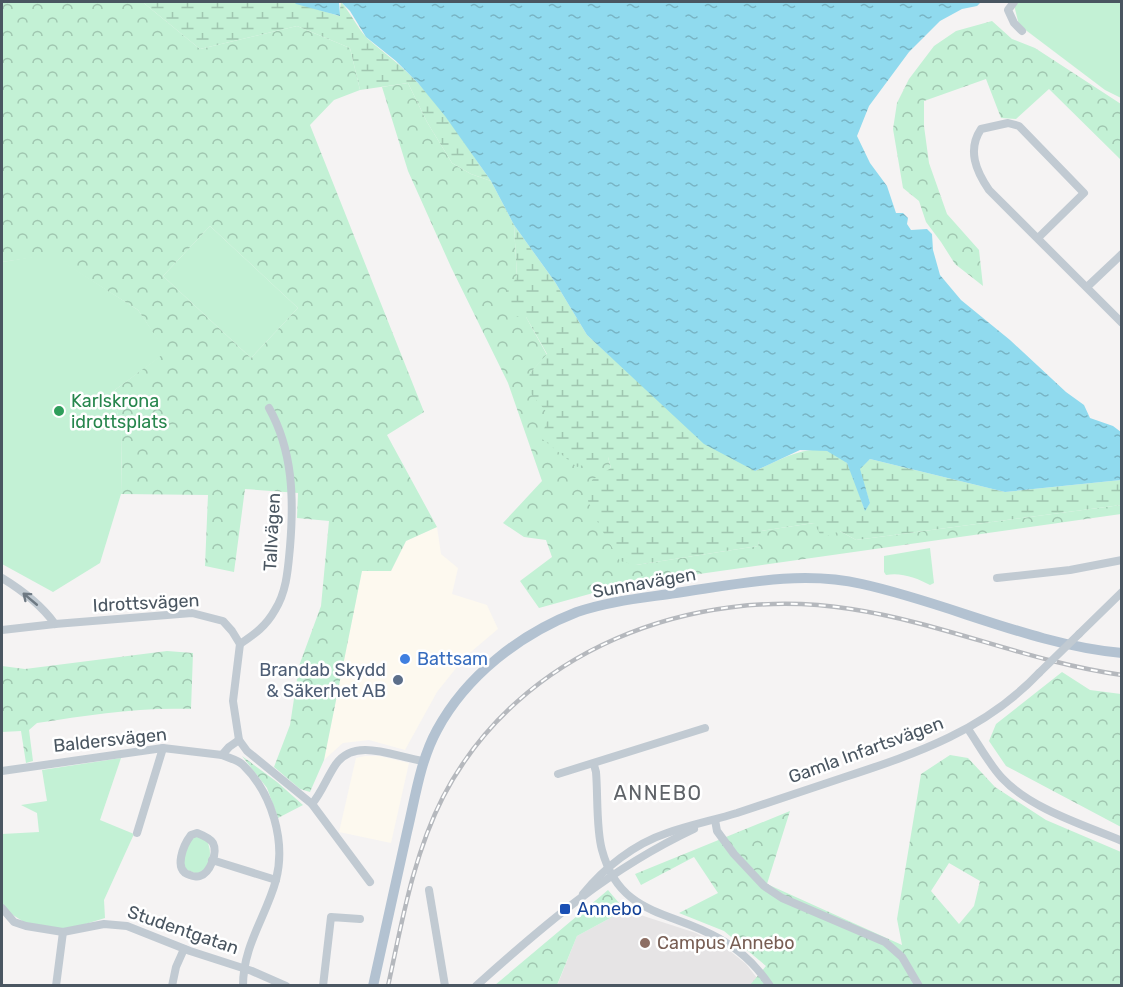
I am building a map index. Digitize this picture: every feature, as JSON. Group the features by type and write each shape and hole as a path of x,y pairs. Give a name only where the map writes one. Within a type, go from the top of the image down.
{"main road":[{"name":"Sunnavägen","path":"373,986 424,761 435,732 449,709 475,680 509,650 533,633 579,612 605,604 769,580 804,579 848,582 896,592 1060,642 1122,653"}],"street":[{"path":"1014,2 1008,10 1014,23 1022,31"},
{"path":"1038,238 1084,193 1019,126 1008,123 981,129 975,138 973,148 979,176 989,190 1122,323"},
{"path":"1087,287 1122,254"},
{"name":"Tallvägen","path":"240,644 261,631 276,608 285,588 288,568 293,500 290,471 278,423 269,408"},
{"path":"998,578 1070,570 1122,560"},
{"path":"2,578 49,615 55,624"},
{"name":"Gamla Infartsvägen","path":"476,986 611,871 715,820 899,759 968,729 1000,709 1122,592"},
{"name":"Idrottsvägen","path":"2,630 192,613 223,621 240,644"},
{"path":"240,644 233,701 238,740 247,751 312,804 370,882"},
{"path":"558,774 594,765 705,728"},
{"path":"968,729 1003,779 1021,794 1050,810 1122,841"},
{"path":"238,740 222,755 241,764 268,798 274,815 279,854 276,880 243,968 243,986"},
{"path":"136,833 163,748"},
{"name":"Baldersvägen","path":"2,771 163,748 222,755"},
{"path":"312,804 335,766 342,757 351,752 361,750 383,752 424,761"},
{"path":"594,765 601,847 611,871 626,894 638,904 700,929 734,947 762,974 770,986"},
{"path":"715,820 717,831 728,846 764,886 782,898 885,942 902,957 919,986"},
{"path":"191,835 203,836 213,843 212,860 205,872 199,876 186,874 181,867 180,860 186,841 191,835"},
{"path":"212,860 276,880"},
{"path":"429,890 445,986"},
{"name":"Studentgatan","path":"2,908 14,922 63,932 115,923 243,968 286,986"},
{"path":"323,986 330,918 360,919"},
{"path":"56,986 63,932"},
{"path":"172,986 176,967 184,949"}],"shaded area":[{"path":"437,527 441,554 458,568 452,594 487,605 498,629 465,657 437,692 405,750 369,740 343,743 324,760 362,570 391,571 406,541"},
{"path":"379,756 409,763 391,843 339,832 356,758"},
{"name":"Campus Annebo","path":"625,910 696,933 730,951 746,964 757,978 750,986 557,986 577,936"}],"green space":[{"path":"2,2 144,2 200,49 297,26 350,48 360,90 334,100 310,125 424,412 387,435 437,527 406,541 391,571 362,571 324,760 310,792 300,789 274,767 290,725 299,666 321,606 329,521 297,518 298,493 245,489 234,572 205,566 208,495 121,494 122,431 112,392 166,352 138,310 51,255 2,262","holes":["210,226 298,308 251,358 163,276"]},
{"path":"144,2 294,2 339,16 341,2 368,39 404,70 437,104 491,181 471,174 452,163 427,122 408,83 360,90 350,48 297,26 200,49"},
{"path":"1017,2 1121,2 1121,98 1105,90 1019,25 1014,5"},
{"path":"992,21 1012,39 1035,48 1121,104 1122,161 1049,89 1016,119 1001,118 986,79 924,101 924,126 929,163 947,214 979,250 983,286 955,264 926,222 919,201 903,188 893,129 897,103 909,79 934,46 956,31"},
{"path":"408,83 427,122 452,163 471,174 491,181 514,225 517,277 526,317 547,355 530,373 608,457 636,565 758,546 760,531 814,523 840,531 856,540 1121,505 1121,514 622,585 539,608 520,581 552,557 546,540 524,537 503,523 542,481 508,383 451,267 408,171 382,87"},
{"path":"514,225 555,282 587,335 611,357 755,471 801,452 824,450 846,462 854,477 865,510 870,503 859,469 870,459 1005,492 1121,480 1121,505 856,540 840,531 822,538 814,523 761,531 758,546 636,565 620,561 588,501 592,480 611,468 608,457 577,467 541,438 549,415 527,389 530,373 547,354 526,317 512,317 504,295 517,277"},
{"path":"210,226 298,308 251,358 163,276"},
{"name":"Karlskrona idrottsplats","path":"51,254 138,310 167,352 112,392 122,431 121,494 100,563 53,592 2,564 2,262"},
{"path":"930,548 934,583 930,585 909,576 886,575 884,572 884,556"},
{"path":"167,651 193,653 191,709 133,710 37,723 29,730 33,761 26,763 21,731 2,732 2,666 25,669"},
{"path":"1062,672 1090,690 1121,694 1121,827 1006,766 989,741 996,724"},
{"path":"950,755 968,758 995,787 1046,820 1121,852 1120,986 750,985 766,966 724,931 679,913 718,893 694,857 641,885 635,874 790,811 767,884 902,945 897,919 921,774","holes":["949,863 980,881 974,906 959,924 931,891"]},
{"path":"242,756 303,805 278,818 267,788"},
{"path":"121,758 100,820 134,834 104,900 105,918 66,930 24,922 5,910 2,903 2,834 39,832 37,813 21,805 47,801 42,770"},
{"path":"194,837 207,841 210,851 207,865 197,874 185,869 183,861 190,839"},
{"path":"608,890 625,910 577,936 557,985 495,985"}],"water":[{"path":"294,2 339,2 340,16 296,4"},
{"path":"341,2 981,2 977,6 962,9 940,21 909,52 869,106 857,136 870,163 887,186 896,213 903,213 908,218 907,224 911,230 927,229 932,234 933,250 940,275 961,300 1084,405 1090,418 1113,426 1121,432 1121,480 1005,492 870,459 860,469 870,503 865,511 847,463 827,451 800,450 755,471 704,444 587,335 555,282 514,225 491,181 445,116 396,61 366,37 350,11"}],"railway":[{"path":"388,986 404,914 424,842 443,797 476,746 517,702 564,666 616,638 673,619 731,607 791,604 851,609 885,615 1053,661 1122,675"}],"place":[{"name":"Karlskrona idrottsplats","path":"59,411"},
{"name":"Battsam","path":"405,659"},
{"name":"Brandab Skydd & Säkerhet AB","path":"398,680"},
{"name":"Annebo","path":"565,909"},
{"name":"Campus Annebo","path":"645,943"}],"district":[{"name":"ANNEBO","path":"658,793"}]}
